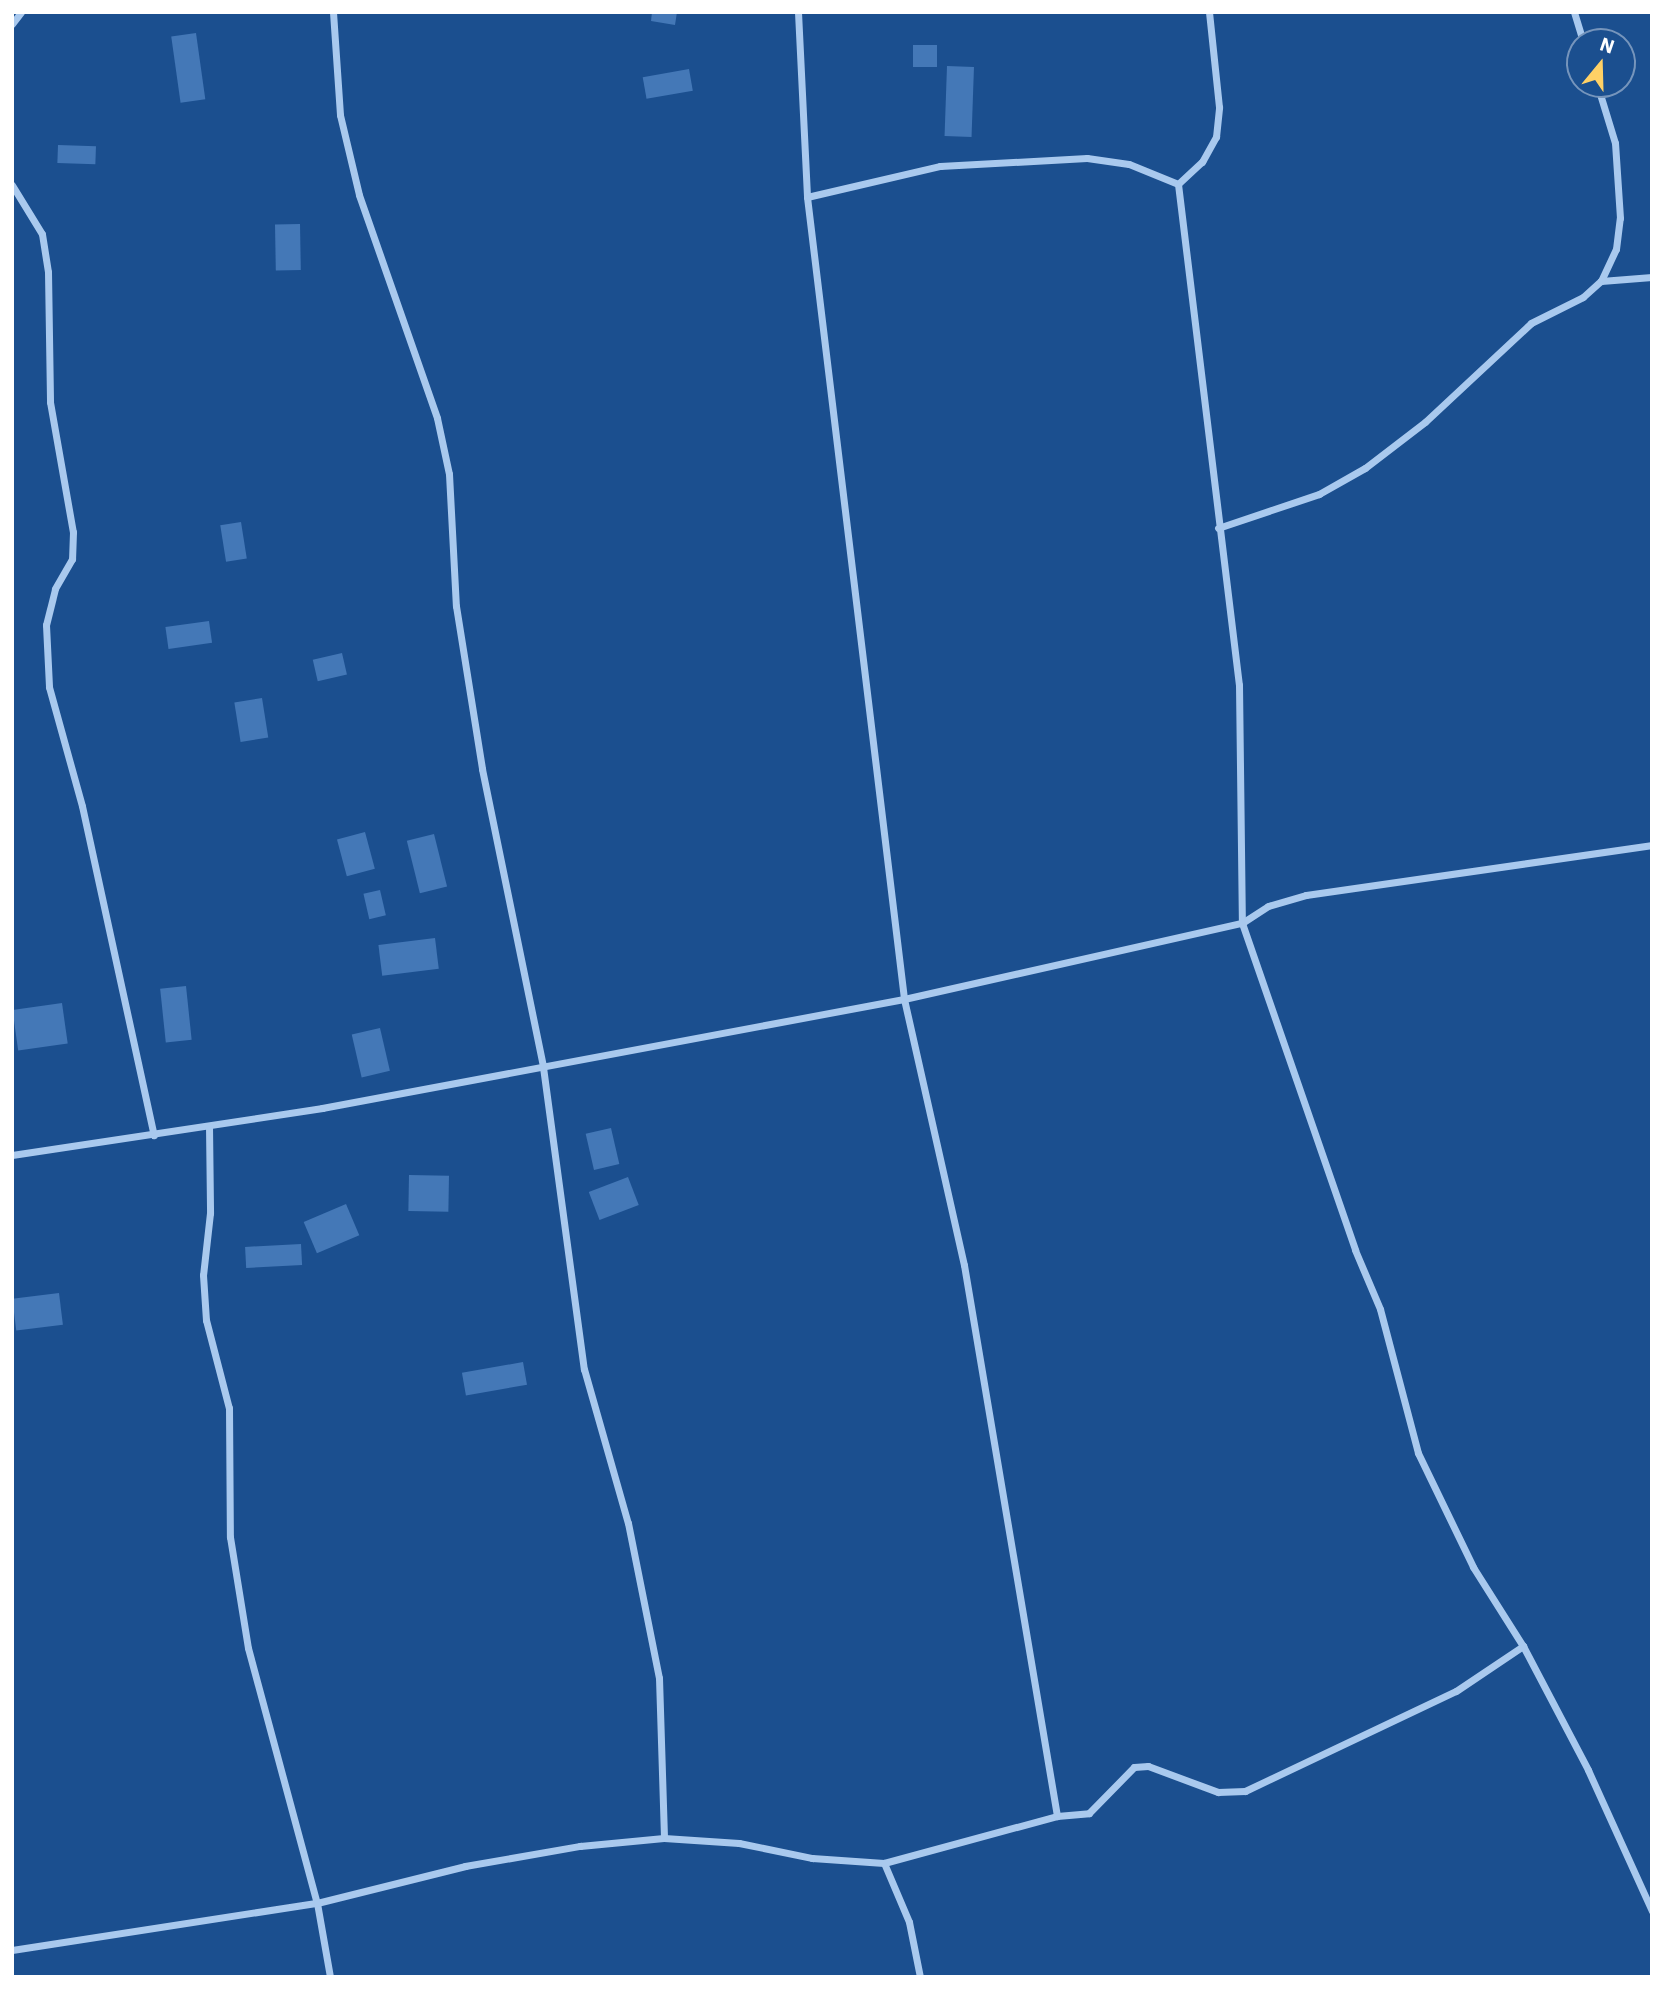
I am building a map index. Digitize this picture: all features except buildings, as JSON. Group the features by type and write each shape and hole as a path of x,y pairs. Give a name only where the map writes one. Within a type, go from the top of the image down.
{"street":[{"path":"12,24 21,12"},
{"path":"333,12 340,115 359,195 436,418 449,474 456,606 479,755 543,1067 584,1369 628,1523 659,1678 664,1838"},
{"path":"798,12 807,197 904,999 964,1265 1057,1816"},
{"path":"1178,184 1202,162 1216,137 1219,107 1209,12"},
{"path":"1218,528 1319,494 1365,468 1425,422 1531,323 1583,297 1601,281 1616,249 1620,218 1615,143 1601,98"},
{"path":"807,197 940,166 1087,158 1129,164 1178,184"},
{"path":"1178,184 1239,685 1242,923 1355,1250 1380,1309 1418,1453 1473,1567 1523,1646 1588,1770 1652,1911"},
{"path":"12,185 42,234 48,272 50,402 73,532 72,559 55,589 46,625 49,687 82,806 154,1135"},
{"path":"1601,281 1652,277"},
{"path":"12,1155 209,1126 904,999 1242,923 1268,906 1306,895 1652,845"},
{"path":"209,1126 210,1213 203,1275 206,1320 229,1408 230,1537 248,1648 317,1903 330,1977"},
{"path":"12,1950 317,1903 465,1866 580,1846 664,1838 739,1843 812,1858 884,1863 1057,1816 1089,1813 1134,1767 1148,1766 1219,1792 1245,1791 1456,1691 1523,1646"},
{"path":"884,1863 909,1922 920,1977"}]}
